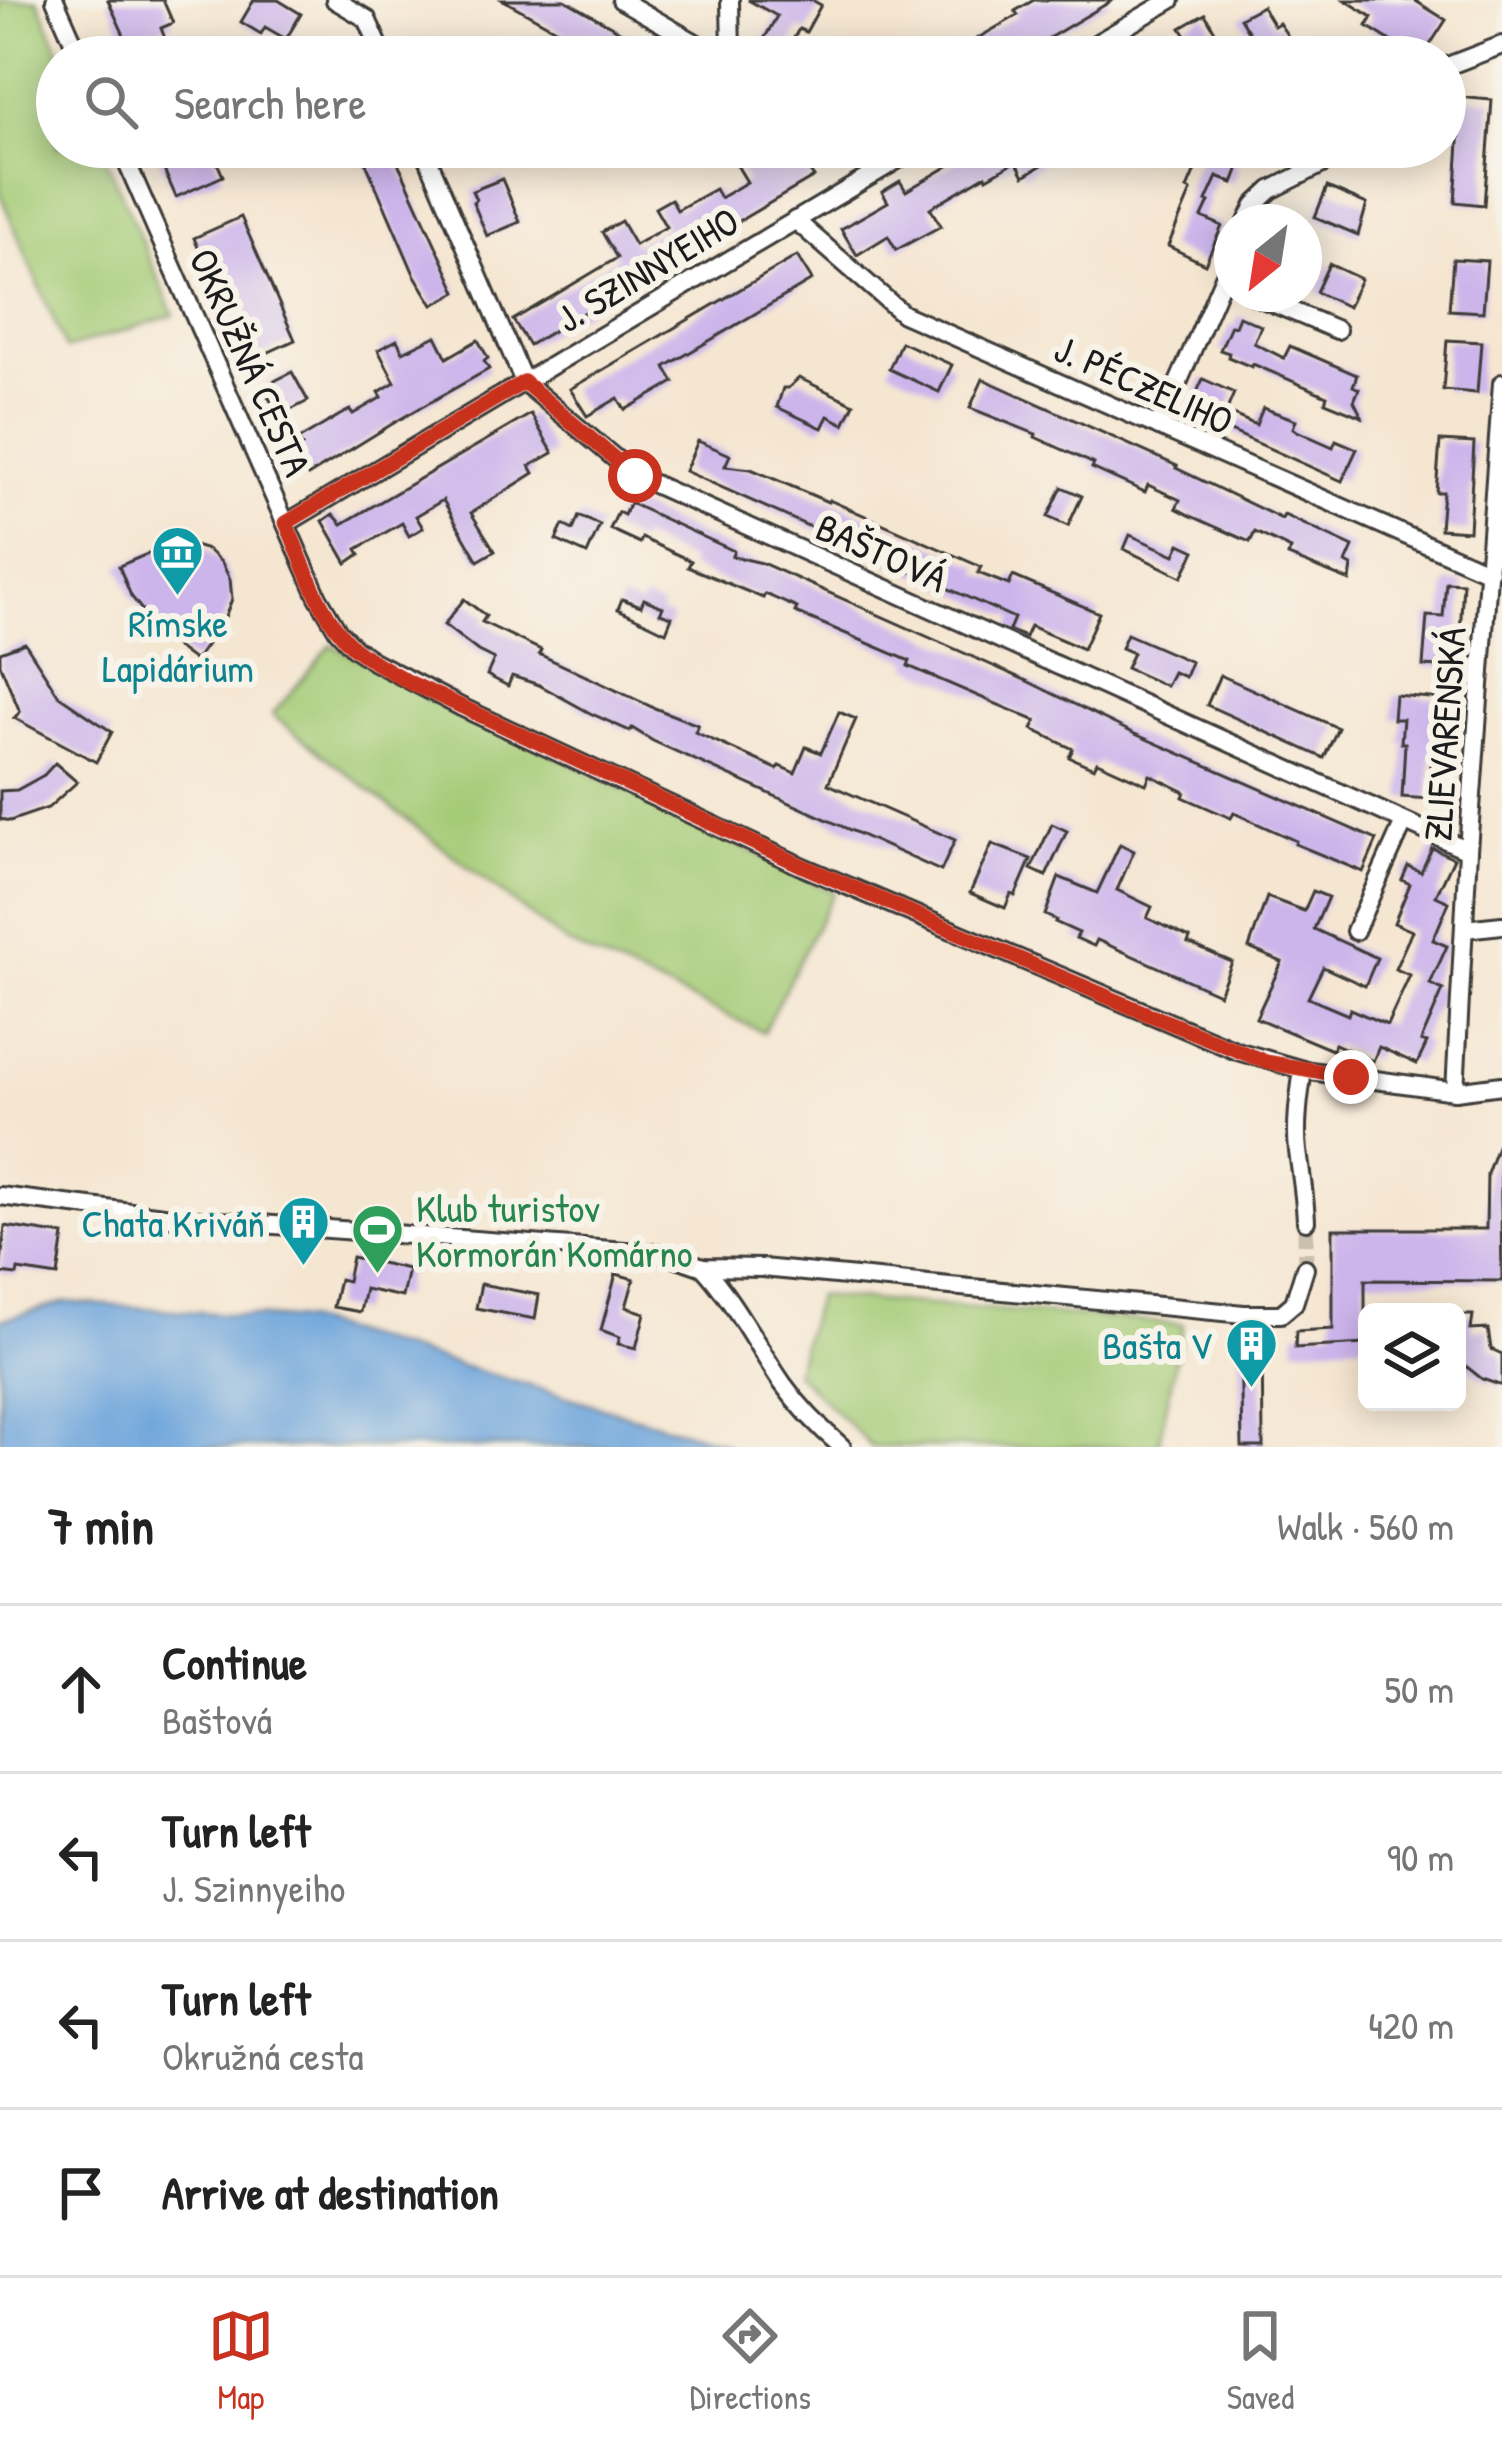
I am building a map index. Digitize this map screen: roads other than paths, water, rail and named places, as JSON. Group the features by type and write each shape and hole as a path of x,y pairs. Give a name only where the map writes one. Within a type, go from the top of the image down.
{"street":[{"path":"55,0 71,36"},
{"path":"334,0 368,19 375,36"},
{"path":"621,0 684,36"},
{"path":"730,0 731,36"},
{"path":"1109,36 1171,0"},
{"path":"1466,57 1502,45"},
{"name":"OKRUŽNÁ CESTA","path":"129,168 317,597 338,631 373,662 803,866 1266,1062 1455,1091 1502,1085"},
{"name":"BAŠTOVÁ","path":"432,168 524,382 635,476 1468,850"},
{"name":"J. SZINNYEIHO","path":"286,523 883,168"},
{"path":"1258,204 1271,190 1314,168"},
{"name":"J. PÉCZELIHO","path":"795,220 903,314 1489,572"},
{"path":"1159,427 1214,311"},
{"path":"1294,312 1337,330"},
{"name":"ZLIEVARENSKÁ","path":"1455,1091 1502,383"},
{"path":"1355,931 1404,821"},
{"path":"1464,929 1502,925"},
{"path":"1304,1070 1297,1146 1306,1222"},
{"path":"0,1196 180,1218 666,1254 703,1267 762,1268 1259,1315 1281,1314 1294,1303 1305,1268"},
{"path":"703,1267 784,1386 842,1447"}],"water":[{"path":"66,1302 304,1320 729,1447 0,1447 0,1320"}],"tunnel":[{"path":"1305,1268 1306,1221"}],"place":[{"name":"Rímske Lapidárium","path":"178,598"},
{"name":"Chata Kriváň","path":"304,1268"},
{"name":"Klub turistov Kormorán Komárno","path":"377,1275"},
{"name":"Bašta V","path":"1251,1390"}]}
